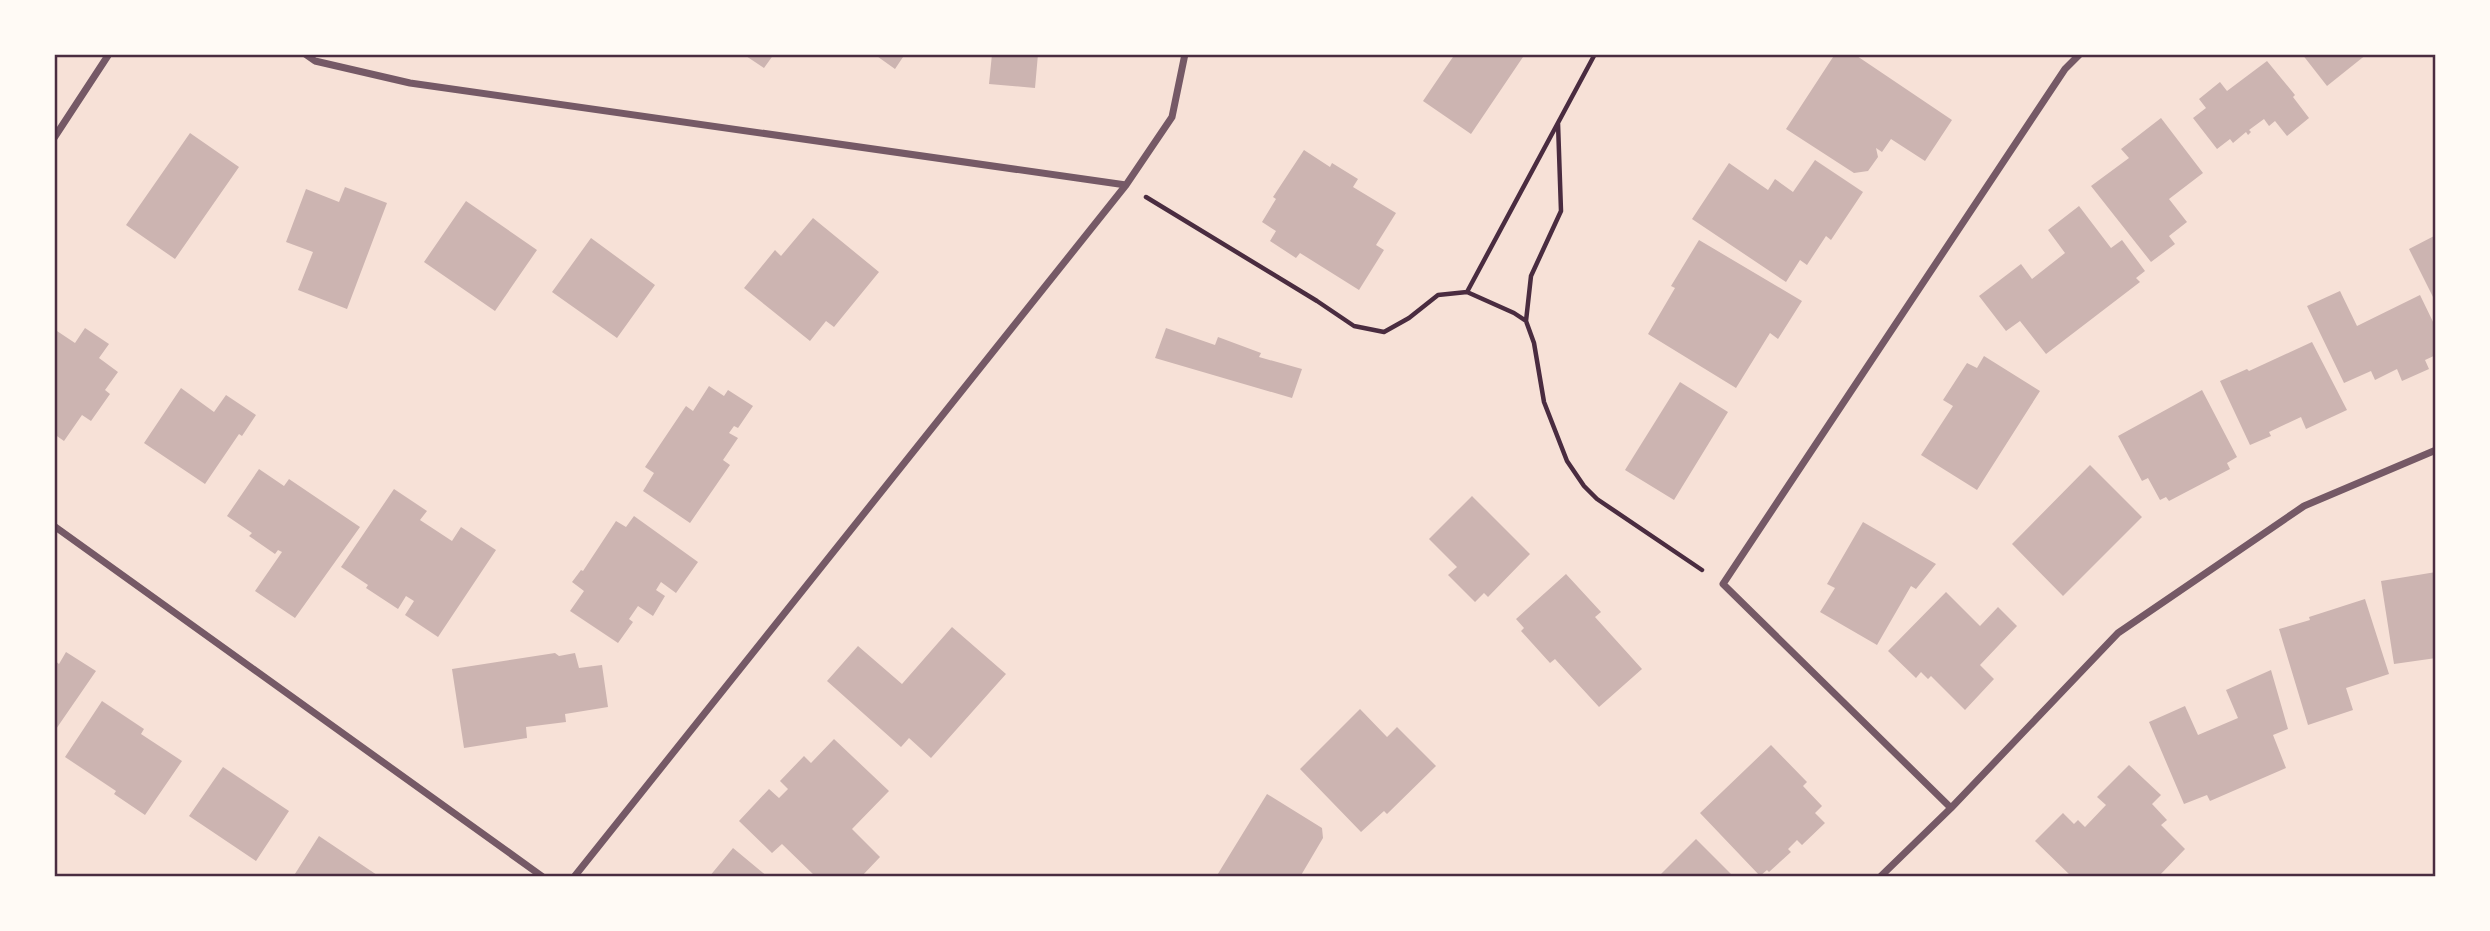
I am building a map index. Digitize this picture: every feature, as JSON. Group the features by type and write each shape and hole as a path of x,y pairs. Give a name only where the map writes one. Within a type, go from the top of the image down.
{"street":[{"path":"54,138 109,54"},
{"path":"305,54 315,61 410,83 1126,185"},
{"path":"574,877 1126,185 1172,117 1185,54"},
{"path":"1951,808 1723,584 2064,69 2080,54"},
{"path":"1880,877 1951,808 2118,634 2304,506 2436,450"},
{"path":"54,526 543,877"}],"path":[{"path":"1467,292 1595,54"},
{"path":"1558,121 1561,211 1531,276 1526,321 1534,342 1544,402 1567,461 1584,486 1597,499 1723,584"},
{"path":"1126,185 1354,326 1384,332 1409,318 1438,295 1467,292 1526,321"}],"building":[{"path":"743,54 774,54 764,68"},
{"path":"874,54 905,54 895,69"},
{"path":"992,54 1038,54 1035,88 989,84"},
{"path":"1455,54 1525,54 1471,134 1423,101"},
{"path":"1835,54 1854,54 1952,120 1925,161 1891,139 1882,152 1876,148 1878,157 1868,171 1854,173 1786,129"},
{"path":"2302,54 2367,54 2327,86"},
{"path":"2267,61 2295,95 2293,97 2309,118 2287,136 2275,121 2269,126 2264,119 2249,130 2251,132 2248,135 2246,132 2233,143 2230,139 2217,149 2193,118 2206,108 2199,99 2220,82 2227,91"},
{"path":"2161,118 2203,173 2169,199 2187,222 2169,236 2175,244 2151,262 2091,186 2129,158 2121,149"},
{"path":"190,133 239,167 175,259 126,225"},
{"path":"1304,150 1330,167 1332,163 1358,179 1353,187 1396,213 1376,245 1384,250 1359,290 1300,253 1296,258 1270,241 1276,231 1262,222 1276,199 1273,197"},
{"path":"1815,160 1863,192 1831,240 1826,236 1807,265 1800,260 1786,282 1692,219 1729,163 1768,190 1775,179 1793,192"},
{"path":"345,187 387,203 347,309 298,290 313,252 286,242 306,189 339,202"},
{"path":"466,201 537,250 495,311 424,262"},
{"path":"2079,206 2111,248 2122,240 2145,271 2136,278 2140,282 2046,354 2020,321 2006,331 1979,296 2021,264 2032,279 2065,253 2048,230"},
{"path":"813,218 879,272 834,327 826,321 810,341 744,288 775,250 781,256"},
{"path":"2436,235 2436,303 2409,249"},
{"path":"591,238 655,285 617,338 552,292"},
{"path":"1699,240 1802,301 1778,339 1770,333 1736,388 1648,334 1675,288 1671,286"},
{"path":"2340,291 2357,326 2420,295 2436,328 2436,355 2425,360 2429,369 2402,381 2397,369 2375,380 2371,371 2344,383 2307,306"},
{"path":"85,328 109,344 99,358 118,372 105,390 110,394 91,421 82,415 64,441 54,434 54,329 75,343"},
{"path":"1166,328 1215,345 1218,337 1261,353 1259,357 1302,369 1292,398 1155,358"},
{"path":"2312,342 2347,410 2306,429 2301,417 2269,432 2271,436 2250,445 2220,381 2247,369 2249,371"},
{"path":"1984,356 2040,391 1977,490 1921,455 1953,406 1943,400 1967,363 1977,368"},
{"path":"1680,382 1728,412 1674,500 1625,470"},
{"path":"709,386 724,396 728,390 753,406 738,428 734,426 729,433 738,438 723,460 730,465 690,523 643,491 654,473 645,467 686,406 693,411"},
{"path":"181,388 214,412 226,395 256,415 242,436 239,434 205,484 144,443"},
{"path":"2202,390 2237,457 2227,463 2230,469 2169,501 2166,497 2160,500 2148,478 2142,481 2118,436"},
{"path":"2090,465 2142,517 2063,596 2012,544"},
{"path":"259,469 284,486 289,479 360,527 295,618 255,591 282,552 278,550 275,554 249,536 252,533 227,516"},
{"path":"394,489 427,511 420,520 452,541 461,527 496,550 438,637 405,615 414,601 406,596 398,609 341,567"},
{"path":"1472,496 1530,554 1488,597 1484,593 1475,602 1448,575 1457,567 1429,539"},
{"path":"634,516 698,562 676,593 661,582 656,590 665,596 653,616 638,606 629,619 633,622 618,643 570,611 584,591 572,582 581,570 583,571 616,521 626,527"},
{"path":"1863,522 1936,564 1916,589 1911,586 1877,645 1820,612 1835,588 1827,584"},
{"path":"2436,572 2436,658 2394,664 2381,581"},
{"path":"1566,574 1601,612 1595,617 1642,669 1599,707 1555,659 1550,663 1521,631 1524,628 1516,619"},
{"path":"1946,592 1980,626 1998,607 2017,626 1980,665 1994,679 1965,710 1931,676 1928,679 1921,672 1916,678 1888,651"},
{"path":"2365,599 2389,674 2346,688 2353,710 2308,725 2279,629"},
{"path":"952,627 1006,674 931,758 909,738 901,747 827,681 858,646 902,684"},
{"path":"66,652 96,671 54,732 54,660 59,664"},
{"path":"555,653 559,656 575,653 579,668 602,665 608,707 565,714 566,722 526,727 527,738 464,748 452,669"},
{"path":"2271,670 2288,729 2273,735 2286,768 2210,801 2207,795 2184,804 2149,722 2185,706 2198,735 2238,718 2226,690"},
{"path":"102,701 144,729 141,734 182,761 145,815 114,794 116,791 65,757"},
{"path":"1360,709 1387,737 1397,727 1436,766 1387,814 1384,811 1361,832 1300,769"},
{"path":"834,739 889,791 852,829 880,857 861,877 816,877 782,844 772,853 739,821 769,789 779,798 788,789 780,781 804,756 811,763"},
{"path":"1771,745 1807,782 1803,786 1822,806 1815,813 1825,823 1802,845 1797,840 1788,849 1791,852 1769,872 1767,870 1760,876 1700,813"},
{"path":"2129,765 2161,795 2152,804 2167,820 2161,825 2185,849 2158,877 2072,877 2035,841 2063,813 2074,824 2078,820 2085,827 2106,805 2097,797"},
{"path":"223,767 289,811 256,861 189,816"},
{"path":"1267,794 1322,828 1323,838 1300,877 1216,877"},
{"path":"319,836 380,877 293,877"},
{"path":"1696,839 1734,877 1658,877"},
{"path":"733,848 768,877 709,877"}]}
